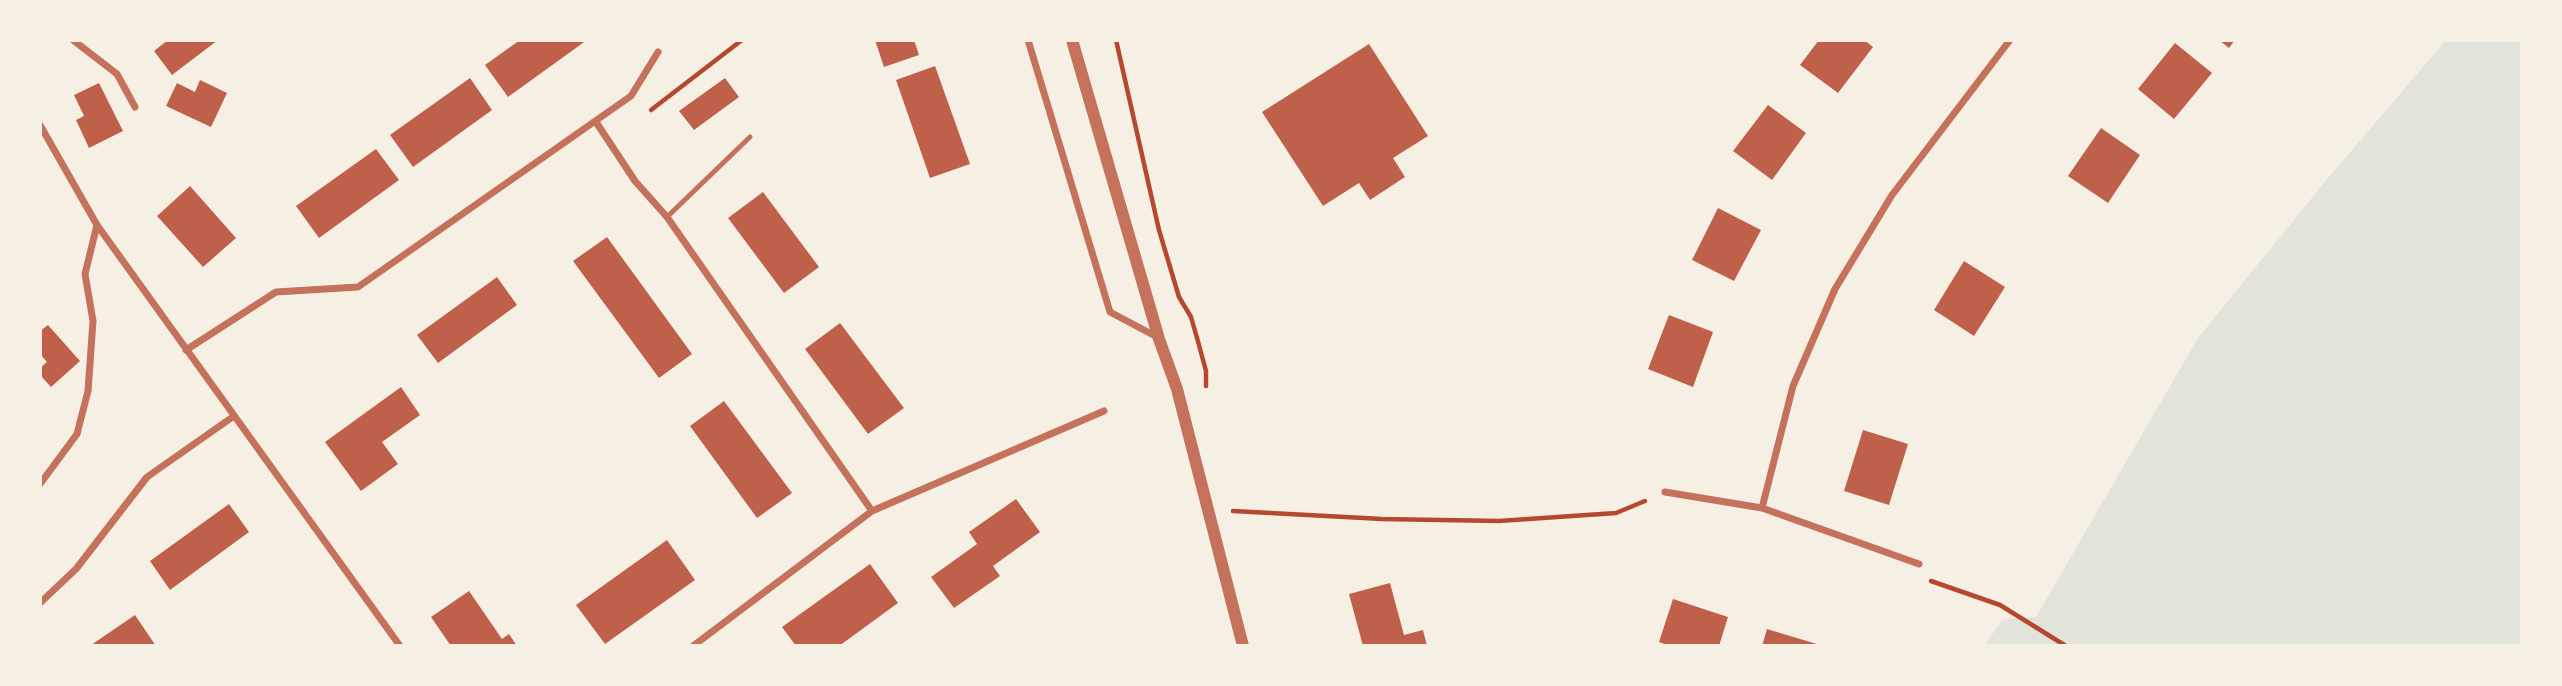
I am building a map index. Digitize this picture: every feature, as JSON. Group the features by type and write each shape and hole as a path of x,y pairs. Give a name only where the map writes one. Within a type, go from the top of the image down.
{"street":[{"path":"73,40 117,74 135,107"},
{"path":"1028,40 1110,312 1159,339"},
{"path":"1072,40 1159,339 1177,389 1243,646"},
{"path":"1762,508 1793,386 1835,289 1892,195 2010,40"},
{"path":"186,350 276,292 358,288 631,96 658,52"},
{"path":"596,122 635,181 667,217 782,378 872,511"},
{"path":"40,125 97,225 400,646"},
{"path":"40,484 77,434 88,391 93,321 85,274 97,225"},
{"path":"693,646 872,511 1104,411"},
{"path":"40,603 76,569 147,477 234,416"},
{"path":"1665,492 1762,508 1919,564"}],"lane":[{"path":"667,217 750,137"}],"path":[{"path":"608,142 742,40"},
{"path":"1116,40 1159,230 1179,297 1191,317 1206,372"},
{"path":"1231,511 1382,519 1499,521 1616,513 1665,492"},
{"path":"1919,564 1927,580 2000,605 2066,646"}],"shaded area":[{"path":"2446,40 2522,40 2522,646 1984,646 2003,619 2036,617 2198,338 2328,178"}],"building":[{"path":"168,40 218,40 172,75 154,51"},
{"path":"520,40 587,40 508,97 485,65"},
{"path":"875,40 914,40 919,55 884,67"},
{"path":"1819,40 1864,40 1873,47 1838,93 1800,65"},
{"path":"2219,40 2235,40 2229,48"},
{"path":"2175,43 2212,73 2174,119 2138,89"},
{"path":"1369,44 1428,136 1393,158 1405,177 1370,200 1359,183 1323,206 1262,112"},
{"path":"935,66 970,164 930,178 896,80"},
{"path":"470,78 492,110 413,167 390,135"},
{"path":"725,78 739,97 694,130 679,111"},
{"path":"200,80 227,93 211,127 166,106 177,83 195,92"},
{"path":"99,83 123,131 89,148 76,120 84,116 74,95"},
{"path":"1768,105 1806,133 1772,180 1733,151"},
{"path":"2101,128 2140,155 2108,203 2068,176"},
{"path":"376,149 399,180 319,238 296,206"},
{"path":"190,186 236,238 203,267 157,216"},
{"path":"763,192 819,267 784,293 728,218"},
{"path":"1718,208 1761,230 1734,281 1692,260"},
{"path":"607,237 692,354 659,378 573,261"},
{"path":"1964,261 2005,287 1974,336 1934,310"},
{"path":"497,277 517,305 438,363 417,335"},
{"path":"1669,315 1713,332 1693,387 1648,369"},
{"path":"840,323 904,408 868,434 805,349"},
{"path":"48,325 80,361 51,387 40,375 40,368 47,362 40,354 40,331"},
{"path":"401,387 420,415 382,442 398,464 361,491 325,442"},
{"path":"724,401 792,493 757,518 690,426"},
{"path":"1863,430 1908,444 1889,505 1844,491"},
{"path":"1016,499 1040,532 993,566 1000,576 954,608 931,577 977,544 969,532"},
{"path":"229,504 249,532 170,590 150,561"},
{"path":"667,540 695,580 605,644 576,605"},
{"path":"870,564 898,603 839,646 796,646 782,627"},
{"path":"1390,583 1404,635 1423,630 1427,646 1363,646 1349,594"},
{"path":"469,591 502,639 509,634 517,646 451,646 431,617"},
{"path":"1673,599 1728,617 1719,646 1670,646 1659,642"},
{"path":"135,615 156,646 91,646 94,643"},
{"path":"1767,629 1820,645 1820,646 1762,646"}]}
